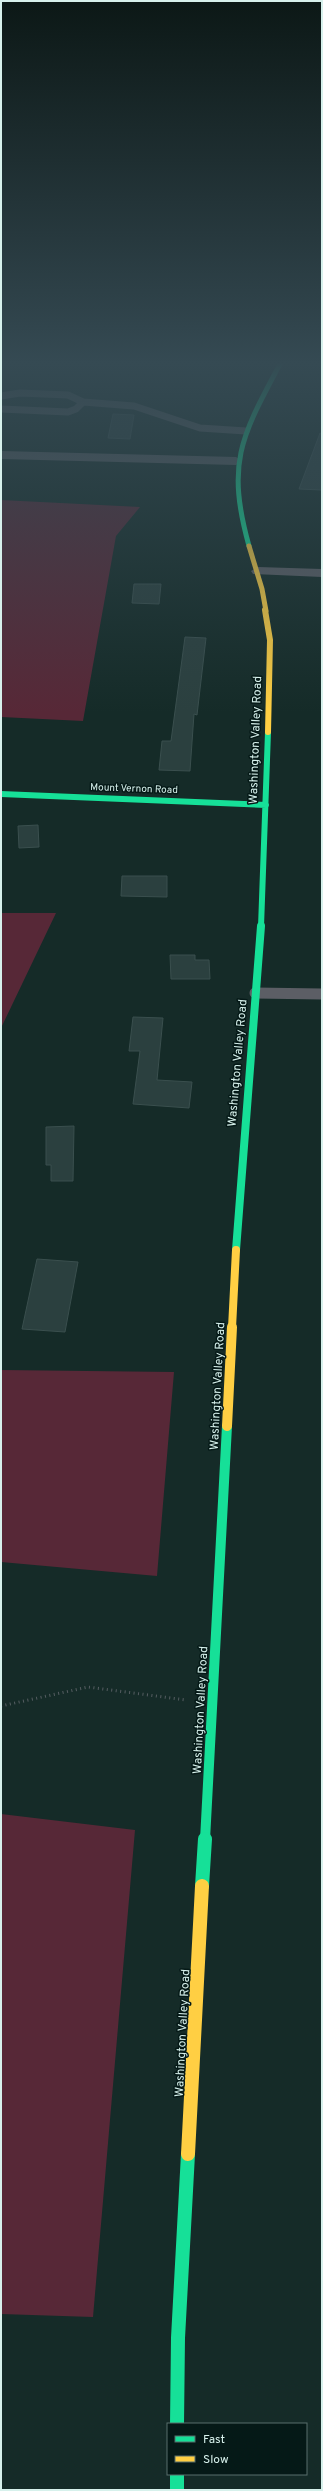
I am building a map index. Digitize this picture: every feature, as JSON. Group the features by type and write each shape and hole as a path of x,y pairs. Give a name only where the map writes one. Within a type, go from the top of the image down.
{"street":[{"name":"Washington Valley Road","path":"178,2423 178,2338 239,1196 256,993 266,805 271,650 269,627 258,572 236,506 236,480"},
{"path":"258,572 322,573"},
{"name":"Mount Vernon Road","path":"1,794 266,805"},
{"path":"177,2475 177,2490"}],"lane":[{"path":"256,993 322,994"}],"path":[{"path":"1,1706 88,1688 213,1704"}],"shaded area":[{"path":"1,500 140,507 116,536 83,721 1,717"},
{"path":"1,913 56,913 1,1028"},
{"path":"1,1370 174,1372 157,1576 1,1562"},
{"path":"1,1814 135,1830 93,2317 1,2314"}],"building":[{"path":"302,480 322,480 322,490 299,489"},
{"path":"134,584 161,584 159,604 132,603"},
{"path":"185,637 206,638 197,715 194,714 190,771 159,770 162,741 171,741"},
{"path":"38,825 39,847 19,848 18,826"},
{"path":"122,876 167,876 167,897 121,896"},
{"path":"170,955 195,955 195,960 209,960 210,979 171,979"},
{"path":"133,1017 163,1018 157,1080 192,1082 189,1108 133,1104 140,1051 129,1051"},
{"path":"74,1126 73,1181 51,1181 51,1165 46,1165 46,1127"},
{"path":"37,1259 78,1262 65,1332 22,1329"}],"traffic: fast":[{"path":"237,480 237,493 241,517 249,546"},
{"path":"236,1250 260,940 268,732"},
{"path":"1,794 266,805"},
{"path":"202,1886 227,1426"},
{"path":"177,2423 178,2338 188,2154"},
{"path":"177,2475 177,2490"}],"traffic: slow":[{"path":"249,546 262,589 270,640 268,732"},
{"path":"227,1426 236,1250"},
{"path":"188,2154 202,1886"}]}
